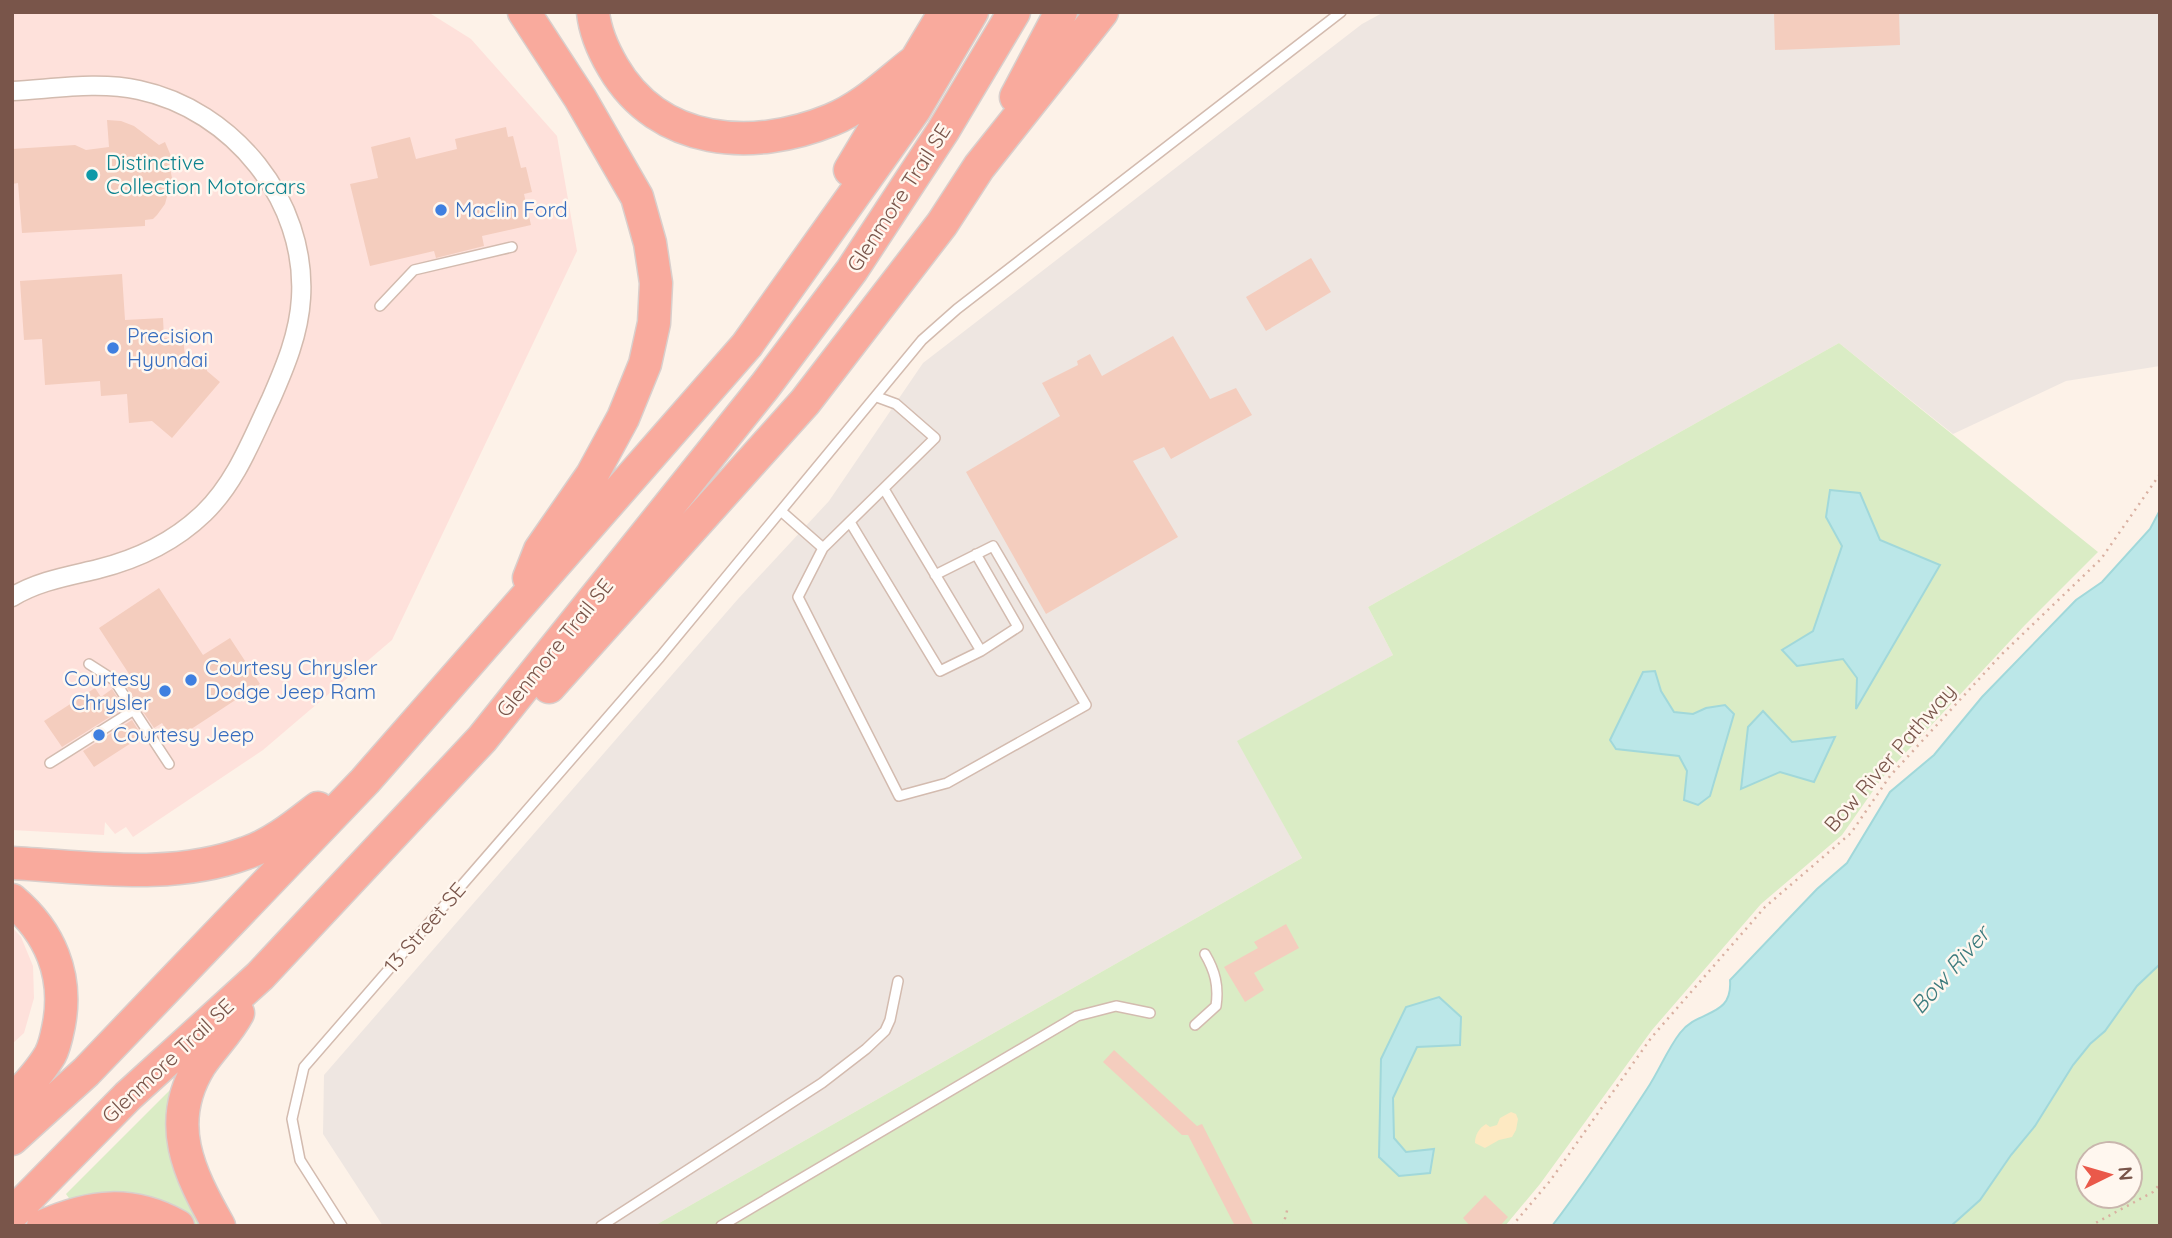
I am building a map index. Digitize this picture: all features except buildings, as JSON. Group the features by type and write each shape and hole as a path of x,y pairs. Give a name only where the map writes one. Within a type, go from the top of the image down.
{"highway":[{"path":"519,605 540,550 592,475 623,418 645,364 654,323 656,283 650,243 637,197 580,98 524,12"},
{"path":"593,12 599,38 622,83 649,109 671,123 714,136 756,139 833,119 865,102 914,62"},
{"path":"747,345 760,306 848,172 945,12"},
{"name":"Glenmore Trail SE","path":"12,1139 86,1072 365,781 747,345 915,109 972,12"},
{"name":"Glenmore Trail SE","path":"12,1214 128,1096 260,975 482,738 765,386 852,270 943,131 1014,12"},
{"path":"482,738 543,694 805,402 942,224 979,167 1061,12"},
{"path":"979,167 1102,12"},
{"path":"12,863 135,871 194,866 245,854 268,843 333,797 365,781"},
{"path":"12,900 40,930 51,948 62,987 61,1010 51,1054 31,1082 12,1101"},
{"path":"219,1226 194,1182 186,1156 181,1133 183,1107 200,1066 231,1026 260,975"},
{"path":"43,1226 79,1212 103,1207 158,1215 178,1226"}],"street":[{"path":"12,91 112,86 139,90 168,99 198,113 232,136 274,186 286,214 296,243 301,297 298,324 288,359 272,395 237,469 204,513 170,541 138,557 55,579 12,597"}],"lane":[{"name":"13 Street SE","path":"342,1226 299,1160 292,1119 304,1067 660,657 922,340 957,309 1341,12"},
{"path":"380,306 414,270 512,247"},
{"path":"877,397 896,404 935,438 824,548 798,597 899,796 947,783 1086,705 993,545 935,575"},
{"path":"884,489 981,651"},
{"path":"782,511 824,548"},
{"path":"850,522 940,671 981,651 1018,627 976,554"},
{"path":"89,664 114,680 169,764"},
{"path":"50,763 134,710"},
{"path":"1195,1025 1216,1006 1218,990 1213,967 1205,954"},
{"path":"601,1226 822,1083 866,1049 885,1031 898,981"},
{"path":"721,1226 1077,1016 1116,1006 1150,1013"}],"path":[{"name":"Bow River Pathway","path":"1512,1226 1550,1181 1651,1038 1765,907 1851,834 1890,776 2002,654 2102,559 2160,474"},
{"path":"2090,1226 2153,1192 2160,1184"},
{"path":"1283,1226 1288,1206"}],"shaded area":[{"path":"12,12 428,12 471,39 557,136 577,251 392,640 263,750 133,837 126,827 115,834 105,822 104,835 12,830"},
{"path":"1384,12 2160,12 2160,366 2066,381 1953,434 1839,343 1368,607 1393,655 1238,741 1302,858 654,1226 383,1226 323,1134 324,1075 738,599 829,501 923,363 1362,24"},
{"path":"12,927 21,937 33,966 34,998 24,1033 12,1044"}],"green space":[{"path":"1839,343 2098,552 2025,625 1882,778 1842,835 1761,904 1652,1030 1540,1184 1505,1226 654,1226 1302,858 1237,741 1393,655 1368,607"},
{"path":"2160,964 2160,1226 1951,1226 1980,1200 2035,1126 2073,1065 2105,1031 2137,986"},
{"path":"171,1089 178,1093 204,1226 195,1226 183,1216 71,1201 66,1194"}],"sand":[{"path":"1511,1112 1516,1114 1518,1119 1512,1137 1499,1140 1485,1148 1475,1143 1479,1130 1486,1124 1490,1127 1497,1125 1500,1118"}],"water":[{"path":"1830,490 1860,493 1880,540 1940,565 1856,709 1857,678 1843,659 1797,666 1782,650 1813,631 1842,546 1826,517"},
{"name":"Bow River","path":"2160,510 2160,964 2137,986 2105,1031 2073,1065 2035,1126 1980,1200 1951,1226 1552,1226 1624,1124 1680,1033 1687,1025 1713,1012 1726,1001 1730,980 1817,889 1847,863 1890,792 1934,755 1982,697 2076,600 2102,582 2150,529"},
{"path":"1655,671 1661,691 1674,712 1693,714 1706,708 1725,705 1734,714 1710,796 1698,805 1684,800 1687,771 1679,756 1616,749 1610,740 1643,672"},
{"path":"1763,711 1792,742 1835,737 1814,782 1780,772 1741,789 1748,727"},
{"path":"1439,997 1461,1017 1460,1045 1417,1047 1393,1098 1394,1138 1406,1152 1434,1149 1430,1173 1399,1176 1379,1157 1381,1059 1406,1007"}],"place":[{"name":"Distinctive Collection Motorcars","path":"92,175"},
{"name":"Maclin Ford","path":"441,210"},
{"name":"Precision Hyundai","path":"113,348"},
{"name":"Courtesy Chrysler Dodge Jeep Ram","path":"191,680"},
{"name":"Courtesy Chrysler","path":"165,691"},
{"name":"Courtesy Jeep","path":"99,735"}]}
